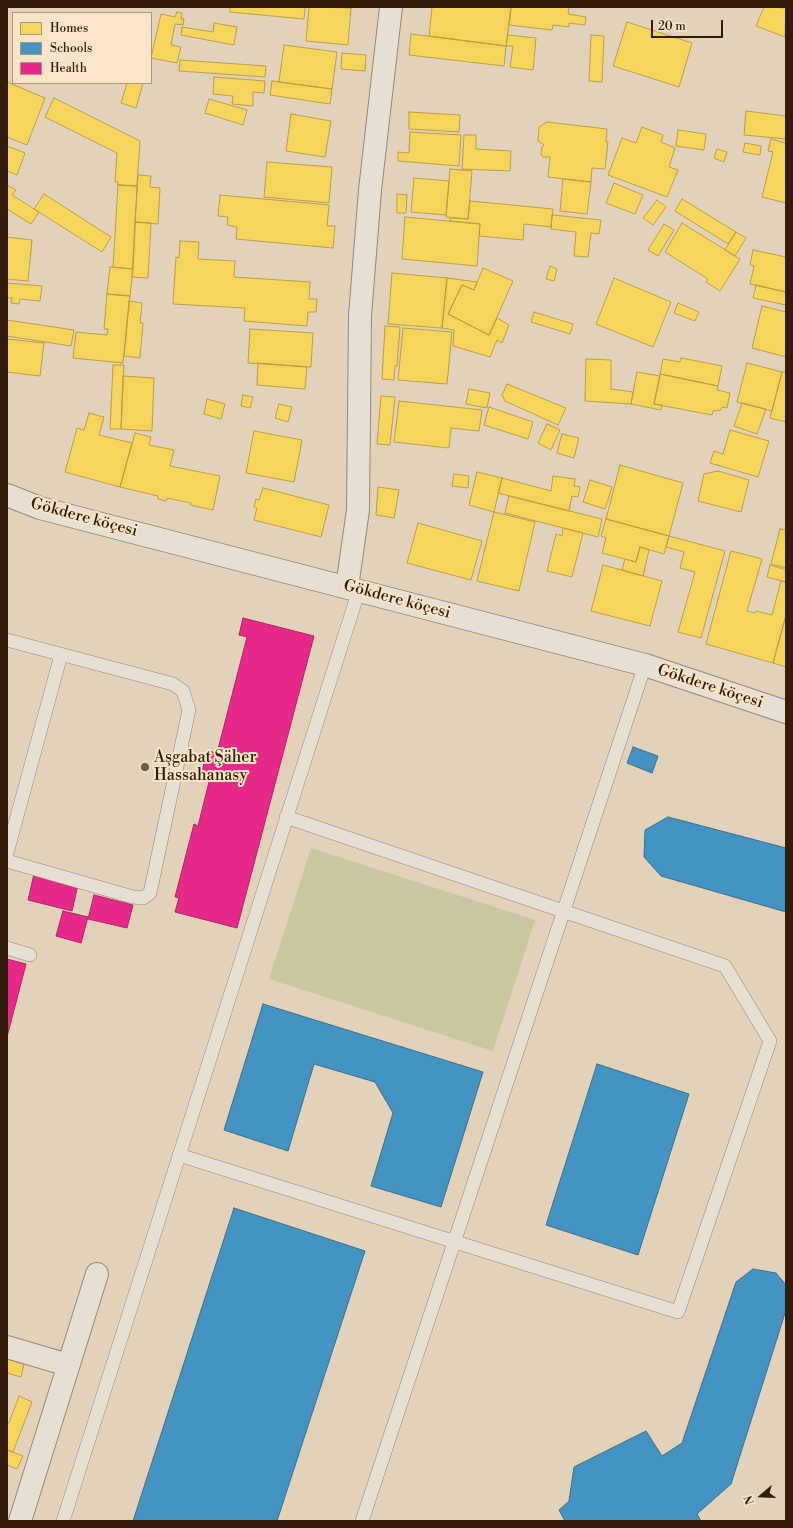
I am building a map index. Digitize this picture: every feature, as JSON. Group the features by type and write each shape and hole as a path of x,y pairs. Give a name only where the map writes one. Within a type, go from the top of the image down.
{"street":[{"path":"353,589 358,510 360,316 370,190 391,7"},
{"name":"Gökdere köçesi","path":"7,495 40,508 645,665 786,712"},
{"path":"20,1521 97,1274"},
{"path":"7,1347 68,1365"}],"lane":[{"path":"63,1521 286,817 353,589"},
{"path":"7,640 173,684 183,691 189,710 150,893 143,898 133,896 7,861"},
{"path":"7,853 61,655"},
{"path":"362,1521 645,665"},
{"path":"179,1155 678,1312 770,1041 725,966 286,817"},
{"path":"7,948 30,954"}],"shaded area":[{"path":"311,848 535,920 493,1051 269,979"}],"building: Homes":[{"path":"230,7 305,7 304,19 230,12"},
{"path":"309,7 351,8 348,45 306,41"},
{"path":"432,7 511,7 506,46 429,36"},
{"path":"511,7 569,7 568,14 586,17 585,25 569,23 569,27 553,25 552,30 509,25"},
{"path":"764,7 786,8 785,37 756,26"},
{"path":"177,12 182,13 181,19 184,19 183,25 175,24 171,45 181,47 177,63 152,58 161,14 175,17"},
{"path":"627,22 692,43 679,87 613,66"},
{"path":"214,23 237,27 234,45 181,35 182,27 213,32"},
{"path":"411,34 506,46 504,66 409,55"},
{"path":"508,35 536,38 533,70 510,67 513,46 506,46"},
{"path":"591,35 604,36 602,82 589,81"},
{"path":"284,45 337,52 332,89 279,82"},
{"path":"342,53 366,55 365,71 341,69"},
{"path":"180,60 266,66 265,77 179,71"},
{"path":"214,77 265,81 264,93 253,92 253,106 232,104 233,96 213,94"},
{"path":"272,81 332,89 330,104 270,95"},
{"path":"7,82 45,98 27,145 7,137"},
{"path":"127,84 143,84 136,108 121,103"},
{"path":"54,98 140,141 137,186 118,185 118,182 115,182 117,153 45,117"},
{"path":"209,99 247,110 243,125 205,113"},
{"path":"746,111 786,116 786,139 744,135"},
{"path":"409,112 460,115 459,132 409,129"},
{"path":"291,114 331,121 325,157 286,151"},
{"path":"547,122 607,129 606,142 608,142 605,169 592,168 591,182 548,177 550,157 543,157 541,154 542,147 544,145 538,141 539,127"},
{"path":"642,127 663,135 661,142 675,148 669,167 678,170 667,197 608,175 622,138 636,143"},
{"path":"678,130 706,134 704,150 676,146"},
{"path":"410,132 461,135 459,166 398,161 398,152 409,153"},
{"path":"464,135 476,135 476,149 511,151 510,171 462,169"},
{"path":"771,139 786,143 786,203 762,197 773,152 768,151"},
{"path":"745,143 761,146 760,155 743,152"},
{"path":"7,146 25,153 17,175 7,171"},
{"path":"717,149 727,152 724,162 714,158"},
{"path":"267,162 332,167 329,203 264,197"},
{"path":"450,169 472,171 468,219 446,217"},
{"path":"138,175 151,176 150,187 160,188 158,224 135,222"},
{"path":"414,178 449,181 446,215 411,212"},
{"path":"563,179 591,182 587,214 560,211"},
{"path":"614,183 643,195 635,214 606,203"},
{"path":"7,185 16,190 12,195 39,212 31,224 7,209"},
{"path":"118,185 137,186 133,269 113,267"},
{"path":"44,194 111,237 102,252 34,209"},
{"path":"397,194 407,195 406,213 397,213"},
{"path":"220,195 329,205 327,226 335,226 333,248 236,239 237,227 227,225 228,217 218,216"},
{"path":"682,199 736,232 728,244 675,211"},
{"path":"657,200 666,207 653,225 643,218"},
{"path":"470,201 553,209 551,227 524,224 523,240 479,236 480,224 450,221 450,218 468,219"},
{"path":"552,215 601,220 599,234 591,233 588,257 574,256 576,232 551,229"},
{"path":"405,217 480,224 477,266 402,259"},
{"path":"135,222 151,223 148,278 132,277"},
{"path":"682,223 740,259 720,291 706,282 708,279 665,252"},
{"path":"664,224 674,230 658,256 648,250"},
{"path":"736,232 746,238 735,256 725,250"},
{"path":"7,237 32,240 28,281 7,279"},
{"path":"180,241 199,242 198,259 235,261 234,277 310,282 309,299 317,299 316,312 308,312 307,326 244,321 245,308 173,304 176,257 179,258"},
{"path":"753,250 786,257 786,292 750,284 754,266 750,265"},
{"path":"550,266 557,269 554,281 546,279"},
{"path":"110,267 133,269 130,296 107,294"},
{"path":"483,268 513,281 489,335 448,314 462,285 474,290"},
{"path":"392,273 447,278 442,328 388,324"},
{"path":"447,278 477,282 474,290 462,285 448,314 489,335 497,318 509,325 502,343 497,340 490,357 453,346 454,330 442,328"},
{"path":"614,278 671,302 653,347 596,324"},
{"path":"7,283 42,286 40,301 20,299 19,304 11,303 12,298 7,298"},
{"path":"756,285 786,292 786,305 753,298"},
{"path":"107,294 130,296 123,363 73,358 76,332 107,335 108,329 104,329"},
{"path":"129,301 142,303 140,323 143,323 140,358 124,356"},
{"path":"678,303 699,312 695,321 674,313"},
{"path":"762,306 786,312 786,357 752,348"},
{"path":"534,312 573,324 570,334 531,322"},
{"path":"7,320 74,330 71,346 7,336"},
{"path":"385,326 400,327 397,366 395,366 394,380 382,379"},
{"path":"403,328 452,332 447,384 398,380"},
{"path":"250,329 313,333 311,367 248,363"},
{"path":"7,339 44,343 40,376 7,372"},
{"path":"681,358 722,366 718,386 660,374 663,359 680,362"},
{"path":"586,359 611,360 611,389 633,392 631,404 585,401"},
{"path":"258,363 307,367 305,389 257,385"},
{"path":"747,363 782,372 772,411 737,402"},
{"path":"113,365 124,365 121,429 110,429"},
{"path":"637,372 660,376 654,404 662,405 661,410 631,404"},
{"path":"782,372 786,373 786,422 770,418"},
{"path":"660,374 718,386 717,390 730,393 727,408 722,407 721,410 713,411 712,415 654,404"},
{"path":"123,376 154,378 152,431 121,429"},
{"path":"507,384 566,408 558,425 505,401 502,395"},
{"path":"469,389 490,393 487,408 466,404"},
{"path":"243,395 253,397 250,408 241,406"},
{"path":"381,396 395,397 390,445 377,444"},
{"path":"207,399 225,404 221,419 204,414"},
{"path":"399,401 482,410 479,431 451,428 449,448 394,442"},
{"path":"742,403 766,409 757,434 734,426"},
{"path":"279,404 292,407 288,422 275,418"},
{"path":"489,407 533,422 528,439 484,425"},
{"path":"89,413 104,417 99,435 132,443 120,487 65,472 77,428 84,430"},
{"path":"547,424 560,430 551,450 538,443"},
{"path":"730,430 769,441 758,477 710,463 714,451 723,454"},
{"path":"254,431 302,440 294,482 246,473"},
{"path":"135,433 151,437 149,445 174,450 170,466 220,476 213,510 190,505 191,503 167,498 166,501 158,499 158,496 120,487"},
{"path":"562,434 579,438 574,458 557,453"},
{"path":"620,465 683,483 669,536 606,519"},
{"path":"718,471 749,480 741,512 698,501 704,474"},
{"path":"477,472 502,478 494,512 469,505"},
{"path":"454,474 469,476 468,488 452,486"},
{"path":"553,476 575,479 574,486 580,487 578,497 572,496 569,511 498,493 502,478 551,491"},
{"path":"590,480 612,487 605,509 583,502"},
{"path":"378,487 399,490 394,518 376,515"},
{"path":"263,488 329,505 321,537 254,520 257,508 254,507 256,499 259,500"},
{"path":"509,496 602,519 598,537 505,513"},
{"path":"494,512 535,522 519,591 477,581"},
{"path":"606,519 669,536 664,554 640,547 636,562 602,553 606,538 601,536"},
{"path":"418,523 482,541 471,580 407,563"},
{"path":"563,528 583,533 572,577 547,571 556,534 562,536"},
{"path":"780,529 786,530 786,568 771,564"},
{"path":"669,536 725,551 701,638 678,632 695,572 680,568 684,552 666,547"},
{"path":"640,547 649,550 643,576 622,570 625,559 636,562"},
{"path":"731,551 762,559 747,611 755,613 756,611 772,615 781,581 786,582 786,615 773,663 706,644"},
{"path":"603,565 662,581 650,626 591,611"},
{"path":"770,565 786,570 786,582 767,577"},
{"path":"786,615 786,667 773,663"},
{"path":"7,1359 24,1364 21,1377 7,1373"},
{"path":"19,1396 32,1402 13,1452 7,1450 7,1422 9,1423"},
{"path":"7,1450 23,1456 17,1469 7,1465"}],"building: Schools":[{"path":"633,747 658,756 652,773 627,763"},
{"path":"668,817 786,848 786,912 661,876 644,857 645,830"},
{"path":"263,1004 483,1072 441,1207 371,1186 393,1113 375,1082 314,1064 288,1151 224,1130"},
{"path":"597,1064 689,1094 638,1255 546,1225"},
{"path":"234,1208 365,1251 277,1521 133,1521"},
{"path":"753,1269 776,1273 786,1285 786,1310 731,1484 697,1514 701,1521 565,1521 559,1510 569,1501 574,1467 646,1431 662,1456 682,1443 736,1282"}],"building: Health":[{"path":"243,618 314,636 237,928 175,912 179,898 175,897 194,824 198,826 209,782 200,779 207,751 217,753 247,637 239,635"},
{"path":"34,874 78,885 72,911 28,900"},
{"path":"94,895 133,905 127,928 88,919"},
{"path":"63,911 88,917 81,943 56,936"},
{"path":"7,959 26,964 7,1037"}],"place":[{"name":"Aşgabat Şäher Hassahanasy","path":"145,767"}]}
